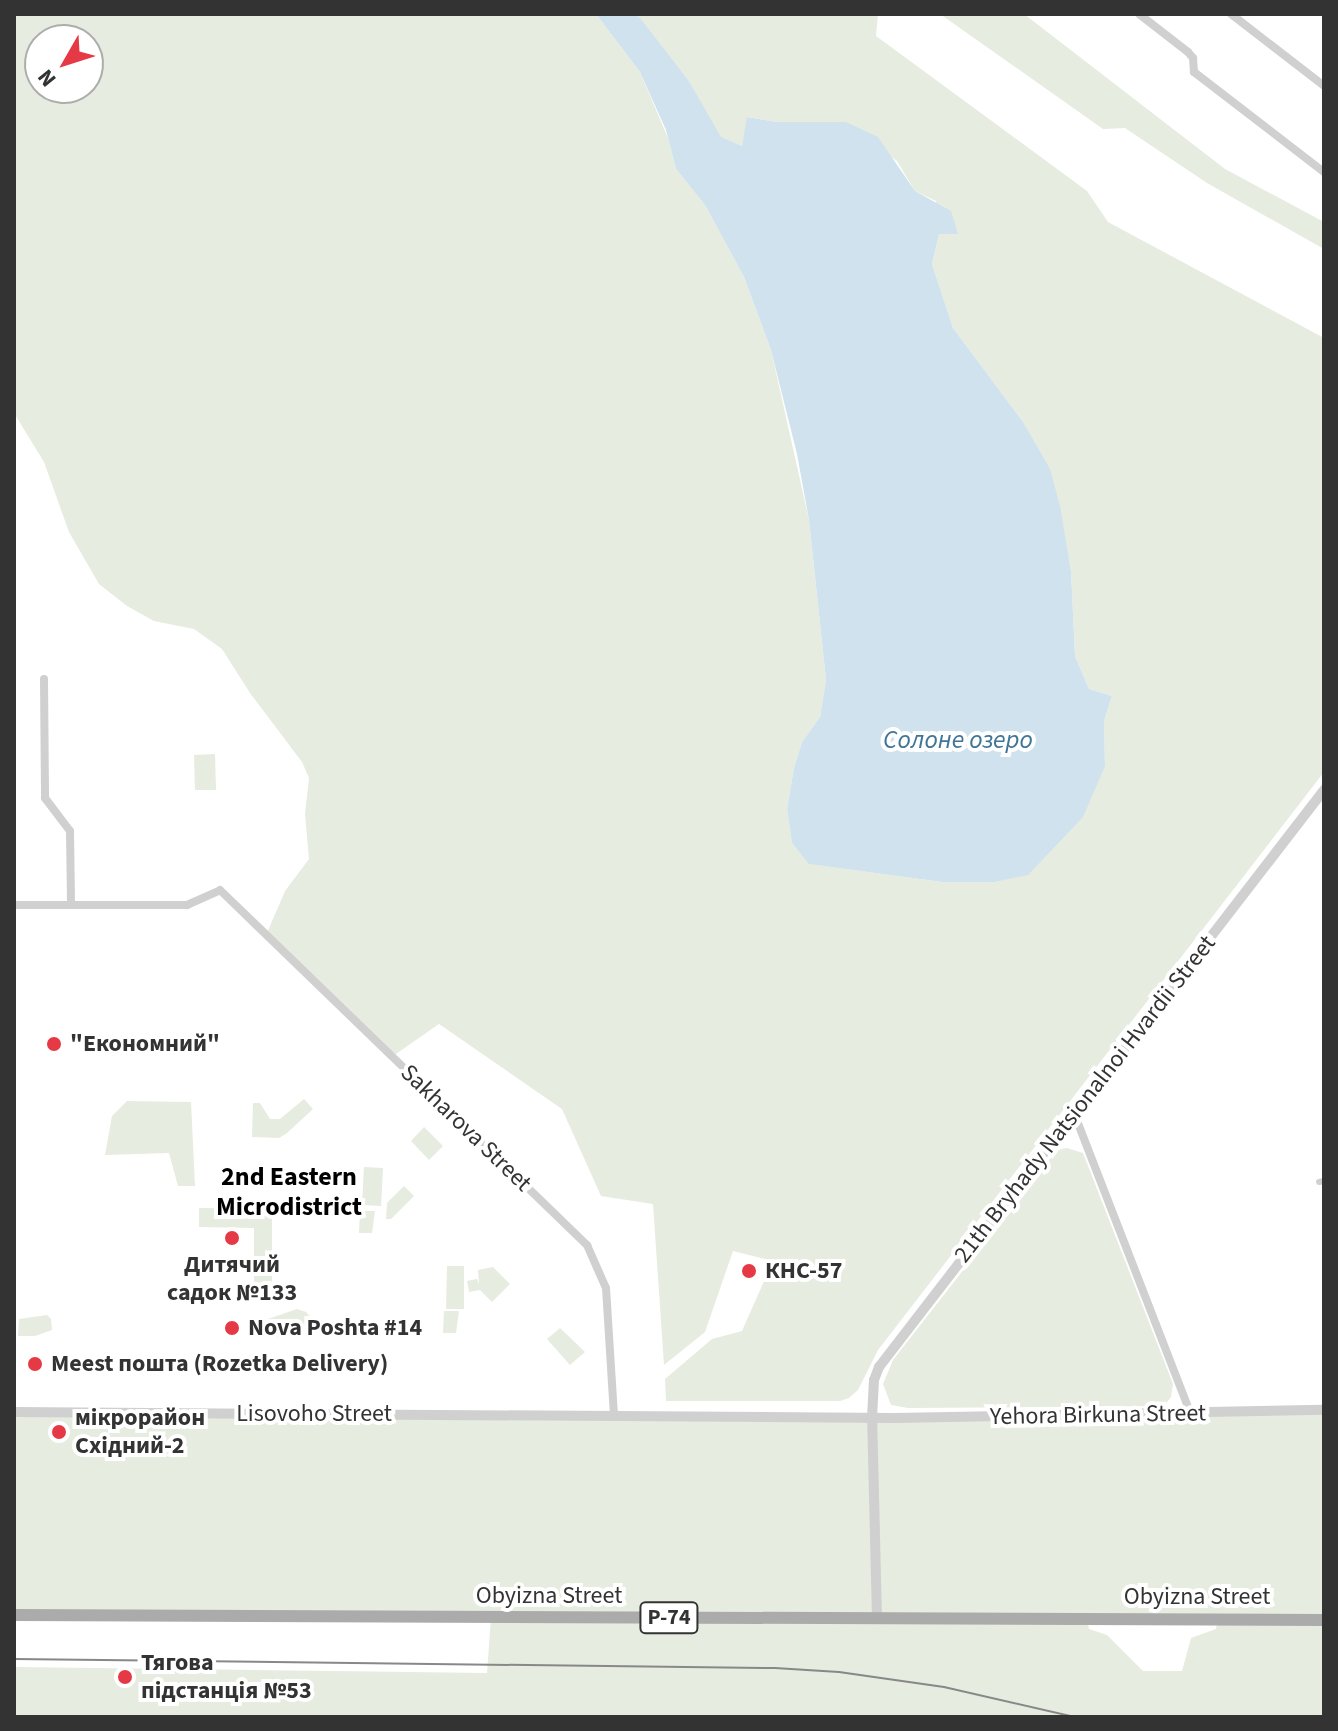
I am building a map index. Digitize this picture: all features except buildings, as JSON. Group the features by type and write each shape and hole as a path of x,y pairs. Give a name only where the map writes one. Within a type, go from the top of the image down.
{"main road":[{"name":"Obyizna Street","path":"14,1615 1324,1620"}],"street":[{"path":"1139,14 1188,52 1193,58 1194,72 1324,172"},
{"path":"1231,14 1324,86"},
{"path":"14,905 71,903 70,831 45,798 44,679"},
{"name":"21th Bryhady Natsionalnoi Hvardii Street","path":"877,1618 872,1418 874,1380 886,1354 1324,790"},
{"name":"Sakharova Street","path":"71,903 187,905 220,890 587,1245 606,1288 614,1415"},
{"path":"1074,1113 1191,1415"},
{"name":"Yehora Birkuna Street","path":"872,1418 1191,1415 1324,1410"},
{"name":"Lisovoho Street","path":"14,1412 872,1418"}],"shaded area":[{"path":"14,14 596,14 640,72 668,138 676,169 705,205 744,277 771,350 809,520 826,680 820,717 802,742 794,768 787,809 792,843 810,864 942,882 1105,766 1104,721 1112,696 1089,689 1075,656 1071,571 1058,499 1023,422 953,328 932,264 939,234 936,201 915,191 897,161 846,122 777,122 748,117 742,146 720,137 689,81 634,14 878,14 876,36 1087,191 1108,222 1324,338 1324,772 878,1350 858,1390 840,1401 666,1401 665,1379 712,1339 742,1331 773,1261 733,1251 705,1332 664,1365 653,1204 601,1196 562,1109 439,1024 393,1056 267,933 285,891 309,859 305,814 309,778 302,762 250,693 222,649 194,629 154,621 127,606 99,584 69,532 44,462 14,413"},
{"path":"940,14 1024,14 1225,169 1324,222 1324,249 1207,183 1125,128 1103,129"},
{"path":"215,754 216,790 195,790 194,755"},
{"path":"304,1099 313,1109 287,1133 279,1138 252,1137 253,1103 260,1103 270,1119 280,1119"},
{"path":"127,1101 191,1102 195,1186 178,1186 169,1153 105,1155 112,1116"},
{"path":"424,1127 443,1146 429,1160 411,1141"},
{"path":"1067,1148 1083,1153 1173,1384 1171,1397 1164,1406 908,1408 891,1405 883,1384 893,1360 1057,1150"},
{"path":"364,1167 383,1168 381,1206 362,1205"},
{"path":"404,1186 414,1196 391,1219 386,1219 387,1203"},
{"path":"199,1208 272,1209 272,1288 254,1288 254,1228 199,1227"},
{"path":"360,1211 375,1211 372,1233 359,1233"},
{"path":"447,1266 464,1266 464,1309 446,1309"},
{"path":"493,1267 510,1284 492,1302 480,1290 469,1292 467,1281 477,1279 479,1284 478,1270"},
{"path":"297,1309 306,1312 313,1320 295,1335 283,1339 274,1336 268,1319"},
{"path":"444,1311 459,1311 456,1333 443,1333"},
{"path":"47,1315 51,1319 52,1330 35,1336 18,1336 19,1319"},
{"path":"560,1328 585,1352 570,1365 547,1339"},
{"path":"1324,1410 1324,1717 14,1717 14,1667 487,1673 491,1618 14,1615 14,1412 895,1418","holes":["1087,1619 1218,1619 1216,1629 1191,1638 1182,1671 1143,1671 1107,1635 1089,1629"]}],"water":[{"name":"Солоне озеро","path":"596,14 634,14 640,18 689,81 721,137 742,146 747,117 777,122 846,122 878,137 915,191 951,211 958,234 939,234 932,264 953,328 1023,422 1050,469 1071,571 1075,656 1089,689 1112,696 1104,721 1105,766 1083,817 1028,875 994,882 942,882 809,864 792,843 787,809 794,768 802,742 820,717 826,680 809,520 797,454 771,350 744,277 705,205 676,169 666,130 640,72"}],"tram line":[{"path":"14,1659 775,1668 839,1672 944,1687 1075,1717"}],"place":[{"name":"\"Економний\"","path":"54,1044"},
{"name":"Дитячий садок №133","path":"232,1238"},
{"name":"КНС-57","path":"749,1271"},
{"name":"Nova Poshta #14","path":"232,1328"},
{"name":"Meest пошта (Rozetka Delivery)","path":"35,1364"},
{"name":"мікрорайон Східний-2","path":"59,1432"},
{"name":"Тягова підстанція №53","path":"125,1677"}],"district":[{"name":"2nd Eastern Microdistrict","path":"289,1192"}]}
